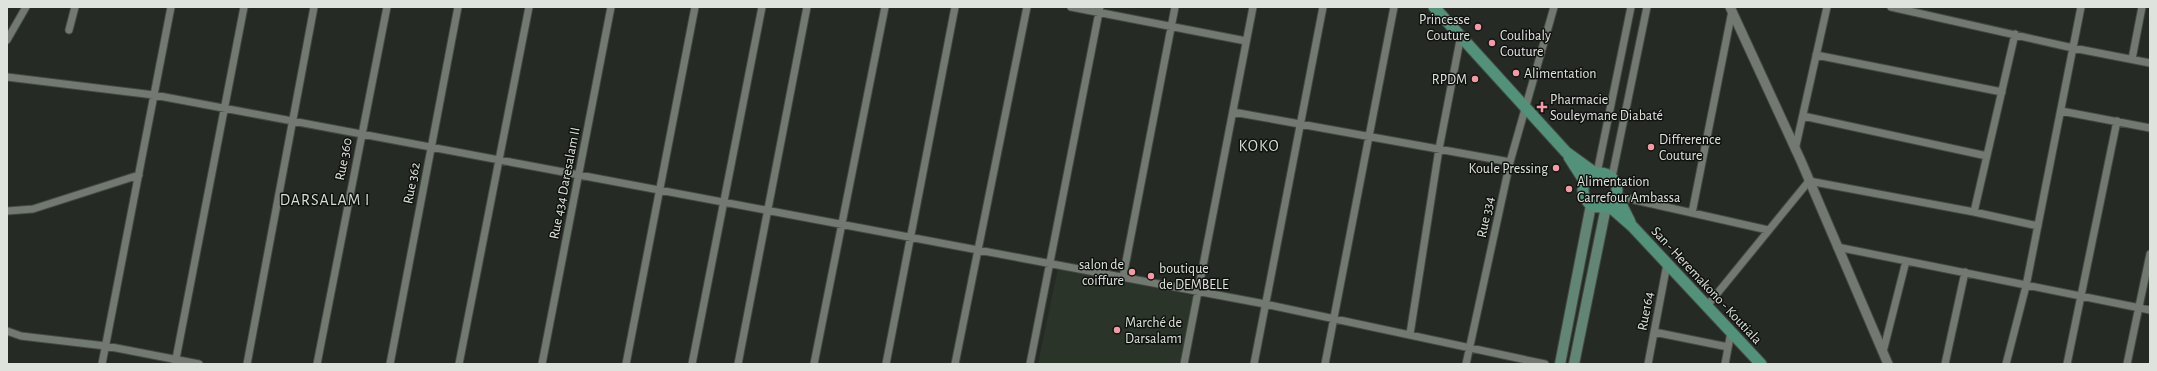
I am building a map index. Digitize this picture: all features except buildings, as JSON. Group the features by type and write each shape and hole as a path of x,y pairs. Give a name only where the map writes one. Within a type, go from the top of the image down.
{"main road":[{"path":"1434,7 1526,110 1566,152 1585,182 1584,194 1591,204 1598,207 1607,206 1632,226"},
{"path":"1566,152 1596,173 1605,173 1612,177 1617,186 1617,196 1632,226"},
{"path":"1585,182 1596,173"},
{"path":"1574,364 1607,206 1617,196"},
{"path":"1560,364 1591,204"},
{"name":"San - Heremakono - Koutiala","path":"1632,226 1761,364"}],"street":[{"path":"7,40 26,7"},
{"path":"69,30 75,7"},
{"path":"102,364 171,7"},
{"path":"175,362 223,108 244,7"},
{"path":"247,364 314,7"},
{"name":"Rue 360","path":"317,364 387,7"},
{"name":"Rue 362","path":"390,364 458,7"},
{"path":"459,364 529,7"},
{"name":"Rue 434 Daresalam II","path":"542,364 611,7"},
{"path":"626,364 695,7"},
{"path":"692,364 725,202 762,7"},
{"path":"738,364 807,7"},
{"path":"814,364 885,7"},
{"path":"886,364 955,7"},
{"path":"955,364 976,250 1027,7"},
{"path":"1071,7 1099,10 1246,41"},
{"path":"1122,277 1175,7"},
{"path":"1184,364 1253,7"},
{"path":"1254,364 1323,7"},
{"path":"1325,364 1394,7"},
{"name":"Rue 334","path":"1466,364 1510,162 1554,7"},
{"path":"1596,173 1631,7"},
{"path":"1612,177 1647,7"},
{"path":"1795,150 1826,7"},
{"path":"1891,7 2073,48 2150,63"},
{"path":"2006,364 2026,286 2082,7"},
{"path":"2132,59 2142,7"},
{"path":"1731,9 1809,181 1888,364"},
{"path":"1692,213 1731,9"},
{"path":"1030,364 1099,10"},
{"path":"1974,212 2015,34"},
{"path":"1410,334 1460,36"},
{"path":"1816,55 2002,92"},
{"path":"7,77 154,95 1265,304 1470,346 1545,364"},
{"path":"2061,111 2150,128"},
{"path":"1233,112 1440,148 1510,162"},
{"path":"1803,116 1987,156"},
{"path":"2066,364 2117,121"},
{"path":"7,211 33,209 139,175"},
{"path":"1809,181 1974,212 2038,226"},
{"path":"1707,306 1809,181"},
{"path":"1617,196 1768,230"},
{"path":"1837,247 2150,310"},
{"path":"2127,364 2150,254"},
{"path":"1883,352 1906,260"},
{"name":"Rue164","path":"1648,364 1667,264"},
{"path":"1945,364 1965,272"},
{"path":"7,331 22,336 106,346 175,362 200,364"},
{"path":"1654,332 1728,347"},
{"path":"1725,364 1731,332"}],"shaded area":[{"name":"Marché de Darsalam1","path":"1058,268 1195,296 1181,364 1038,364"}],"place":[{"name":"Princesse Couture","path":"1478,27"},
{"name":"Coulibaly Couture","path":"1492,43"},
{"name":"Alimentation","path":"1516,73"},
{"name":"RPDM","path":"1475,79"},
{"name":"Pharmacie Souleymane Diabaté","path":"1542,107"},
{"name":"Diffrerence Couture","path":"1651,147"},
{"name":"Koule Pressing","path":"1556,168"},
{"name":"Alimentation Carrefour Ambassa","path":"1569,189"},
{"name":"salon de coiffure","path":"1132,272"},
{"name":"boutique de DEMBELE","path":"1151,276"},
{"name":"Marché de Darsalam1","path":"1117,330"}],"district":[{"name":"KOKO","path":"1259,145"},
{"name":"DARSALAM I","path":"325,199"}]}
